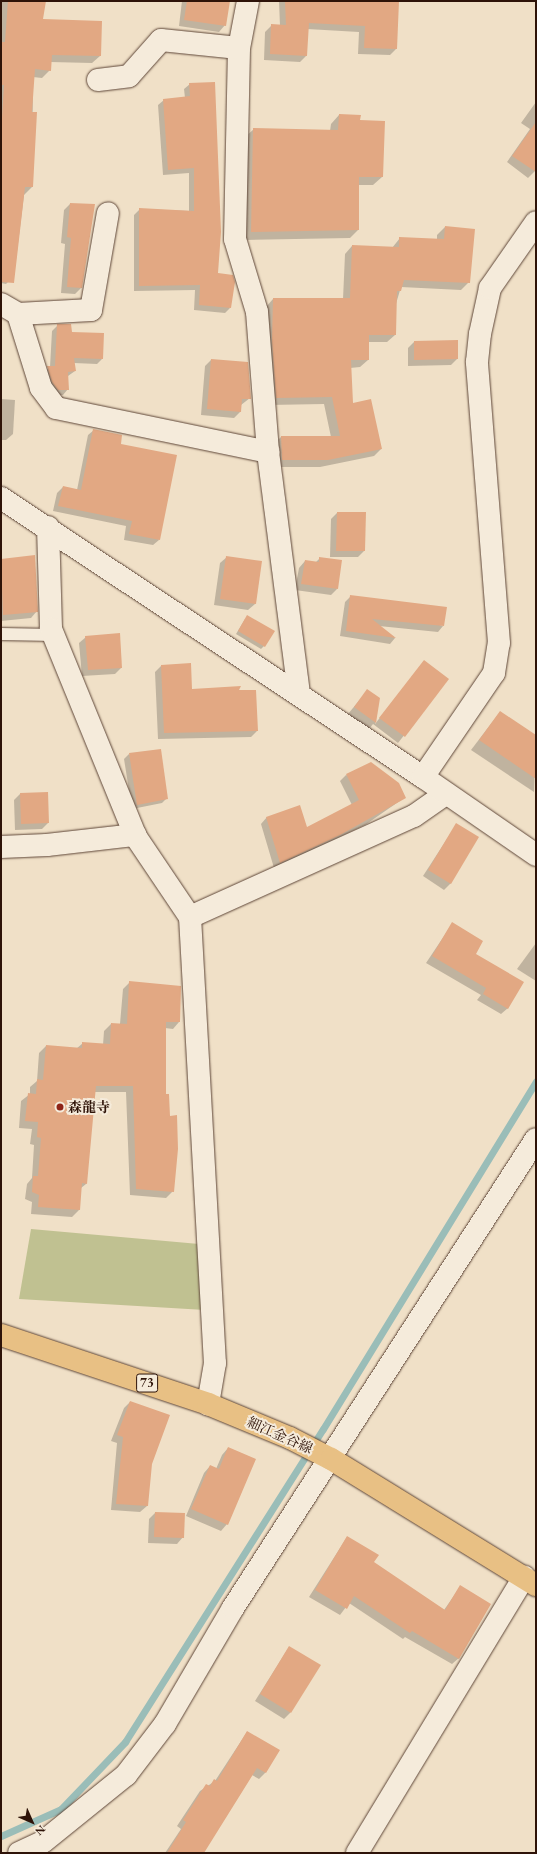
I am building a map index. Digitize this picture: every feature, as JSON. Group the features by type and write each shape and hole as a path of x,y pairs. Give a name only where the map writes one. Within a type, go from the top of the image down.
{"main road":[{"name":"細江金谷線","path":"1,1335 208,1404 290,1438 327,1457 530,1581"}],"street":[{"path":"248,1 239,48 235,239 257,312 268,452 299,694"},
{"path":"98,80 129,76 161,40 239,48"},
{"path":"108,213 91,310 9,309 41,388 56,408 268,452"},
{"path":"423,777 494,673 499,642 477,362 480,334 490,288 536,222"},
{"path":"1,498 48,527 299,694 536,855"},
{"path":"48,527 54,635 135,835 190,917 215,1363 208,1404"},
{"path":"190,917 414,816 446,794"},
{"path":"1,847 47,845 135,835"},
{"path":"19,1853 43,1842 126,1775 165,1724 233,1608 327,1457 536,1138"},
{"path":"357,1853 530,1581"}],"lane":[{"path":"1,634 54,635"}],"green space":[{"path":"31,1229 199,1244 205,1310 19,1299"}],"building":[{"path":"8,1 46,1 43,19 102,21 101,56 52,55 51,71 35,69 32,112 37,112 33,187 25,187 14,283 1,282 1,134 4,85 1,85 1,42 5,42"},
{"path":"187,1 230,1 226,26 184,20"},
{"path":"285,1 399,1 397,49 364,48 365,26 309,23 307,56 270,54 271,24 286,25"},
{"path":"215,82 221,232 218,273 233,275 235,282 231,308 199,305 200,285 139,286 139,208 194,211 194,168 168,170 163,99 190,96 189,83"},
{"path":"339,114 361,115 360,120 385,121 383,177 359,177 359,230 251,232 253,128 338,130"},
{"path":"536,122 536,172 512,156"},
{"path":"70,203 95,204 82,288 67,287 71,238 67,237"},
{"path":"445,226 475,229 470,283 404,280 401,291 397,291 396,335 369,335 369,360 351,360 353,403 371,399 382,449 328,460 282,460 281,436 340,436 332,397 276,398 272,341 273,298 350,298 352,245 399,247 399,237 444,239"},
{"path":"57,324 71,324 72,332 104,333 103,359 74,358 76,371 68,372 69,390 58,390 52,382 47,366 55,366"},
{"path":"458,340 458,359 414,360 414,341"},
{"path":"211,359 248,362 251,399 242,399 241,412 207,409"},
{"path":"93,429 122,435 121,444 177,455 160,540 129,534 132,521 58,506 63,486 81,490"},
{"path":"337,512 366,512 365,551 336,551"},
{"path":"35,555 38,612 3,615 1,559"},
{"path":"226,556 262,561 256,604 220,599"},
{"path":"319,557 342,560 338,589 301,584 305,560 319,562"},
{"path":"350,595 447,607 444,626 372,619 396,638 346,631"},
{"path":"247,615 275,631 265,647 238,631"},
{"path":"120,633 122,668 88,670 85,636"},
{"path":"424,660 449,679 405,737 379,718"},
{"path":"191,663 192,689 241,686 239,690 256,690 258,731 164,733 161,665"},
{"path":"367,689 380,698 376,723 354,707"},
{"path":"500,711 536,735 536,779 479,740"},
{"path":"161,749 168,799 137,805 129,753"},
{"path":"371,762 399,783 406,798 340,835 280,863 266,817 300,805 307,827 359,800 346,774"},
{"path":"48,792 49,823 21,824 20,793"},
{"path":"456,823 479,837 451,884 428,870"},
{"path":"452,922 483,941 476,954 524,982 508,1009 483,994 486,988 432,956"},
{"path":"129,981 181,986 180,1022 166,1022 166,1094 169,1094 170,1116 177,1115 178,1149 174,1192 136,1189 133,1086 96,1086 87,1184 82,1183 80,1210 38,1207 39,1195 32,1192 33,1176 38,1176 41,1138 37,1137 38,1122 25,1121 28,1093 36,1094 37,1079 43,1080 46,1045 82,1048 82,1042 110,1044 111,1023 127,1024"},
{"path":"130,1401 170,1415 152,1464 148,1506 116,1504 123,1437 117,1435"},
{"path":"228,1447 256,1459 228,1525 191,1509 210,1465 219,1469"},
{"path":"155,1512 185,1513 184,1538 154,1537"},
{"path":"347,1536 379,1555 374,1562 445,1610 460,1585 491,1604 459,1659 412,1631 410,1633 354,1596 347,1609 315,1590"},
{"path":"289,1646 321,1665 291,1713 260,1694"},
{"path":"247,1731 280,1750 266,1773 257,1768 204,1853 167,1853 186,1822 183,1820 206,1784 210,1786 214,1779 217,1781"}],"waterway":[{"path":"1,1836 61,1809 125,1742 323,1429 536,1081"}],"place":[{"name":"森龍寺","path":"60,1107"}]}
